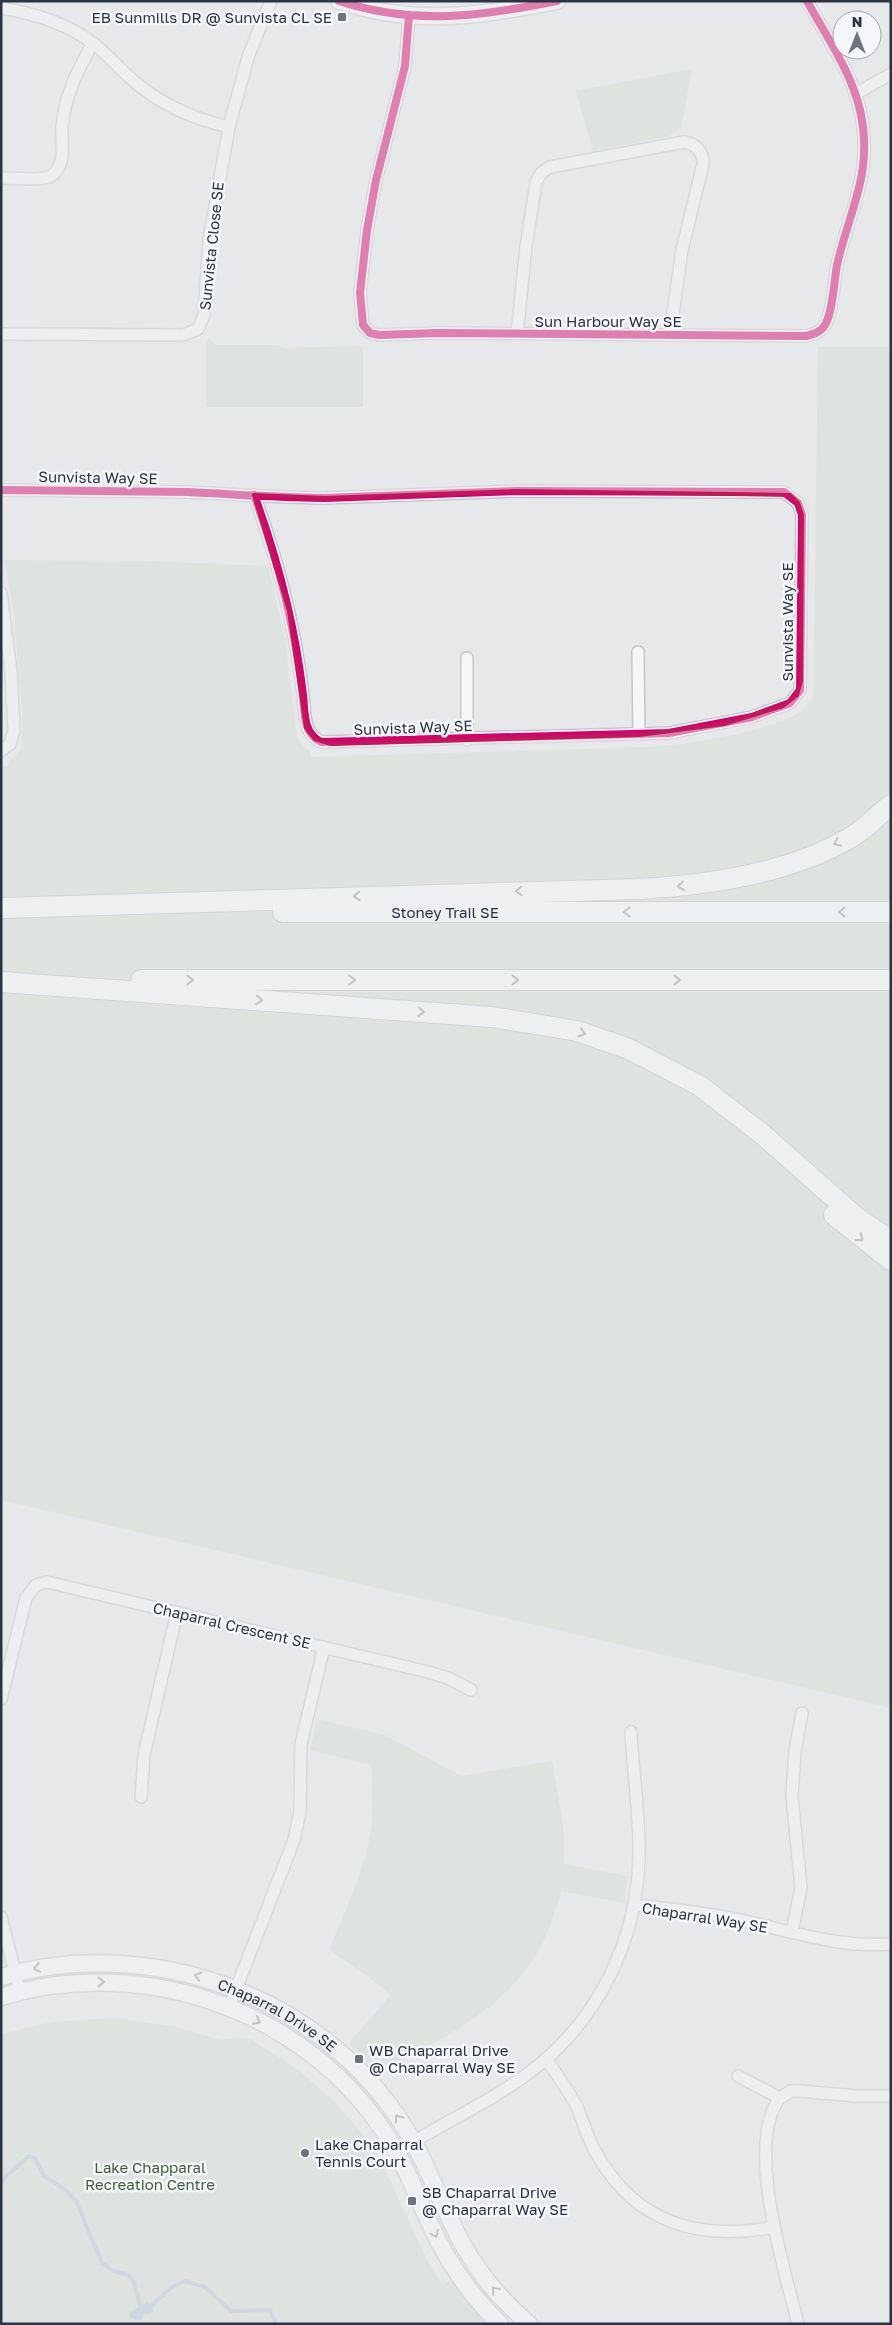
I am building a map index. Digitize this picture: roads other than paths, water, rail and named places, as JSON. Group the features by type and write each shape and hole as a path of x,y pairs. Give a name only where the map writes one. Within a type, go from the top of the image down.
{"highway":[{"path":"859,832 891,805"},
{"path":"1,908 676,886 730,879 771,869 816,853 859,832 891,812"},
{"name":"Stoney Trail SE","path":"1,912 891,912"},
{"path":"1,981 891,980"},
{"path":"1,981 492,1016 577,1031 629,1049 682,1075 712,1095 756,1129 856,1217 891,1241"},
{"path":"712,1095 839,1220 891,1260"}],"street":[{"name":"Sunvista Close SE","path":"1,334 183,335 198,329 204,315 209,240 229,127 249,54 271,1"},
{"path":"339,1 368,9 409,16 483,15 557,1"},
{"name":"Sun Harbour Way SE","path":"409,16 405,66 376,180 366,230 360,293 363,325 370,333 379,335 670,334 806,336 822,329 828,317 838,264 863,177 864,140 855,94 848,76 807,1"},
{"path":"1,8 45,19 93,43 155,97 189,116 229,127"},
{"path":"1,178 46,178 56,172 62,160 62,124 71,85 93,43"},
{"path":"855,94 891,74"},
{"path":"517,334 526,247 536,182 541,173 550,167 684,142 698,148 703,158 703,164 682,250 670,334"},
{"name":"Sunvista Way SE","path":"1,490 124,491 254,495 325,498 517,491 778,492 790,495 798,503 802,515 801,681 797,695 790,703 782,706 724,724 695,730 639,735 326,744 310,734 306,728 300,671 289,612 270,540 254,495"},
{"path":"1,593 11,672 14,731 10,744 1,751"},
{"path":"638,652 639,735"},
{"path":"466,658 467,740"},
{"name":"Chaparral Crescent SE","path":"1,1699 26,1598 36,1585 53,1583 324,1647 301,1744 299,1769 300,1804 296,1835 230,2007"},
{"path":"141,1797 144,1755 177,1612"},
{"path":"324,1647 438,1674 471,1690"},
{"path":"792,1932 801,1888 792,1796 794,1759 802,1713"},
{"path":"631,1732 639,1842 635,1905"},
{"name":"Chaparral Way SE","path":"396,2152 508,2087 546,2059 577,2028 606,1984 622,1950 635,1905 723,1916 839,1943 891,1944"},
{"path":"1,1917 8,1975 20,1992"},
{"name":"Chaparral Drive SE","path":"8,1975 69,1964 132,1964 186,1973 236,1989 297,2021 342,2054 383,2098 413,2141 468,2254 500,2296 529,2324"},
{"name":"Chaparral Drive SE","path":"1,1997 68,1984 121,1982 176,1991 230,2007 285,2036 330,2070 366,2108 396,2152 452,2266 477,2299 500,2324"},
{"path":"546,2059 571,2096 598,2156 621,2188 636,2202 670,2222 699,2230 729,2233 774,2227"},
{"path":"738,2076 780,2098"},
{"path":"798,2324 769,2204 766,2164 772,2112 780,2098 791,2091 799,2090 838,2095 891,2096"}],"water":[{"path":"147,2302 152,2305 154,2312 148,2315 143,2314 142,2320 131,2319 129,2313"}],"waterway":[{"path":"1,2181 29,2156 35,2158 44,2176 64,2189 76,2201 102,2263 111,2270 128,2275 133,2280 140,2305"},
{"path":"152,2305 172,2287 185,2281 205,2287 231,2311 270,2310 276,2324"}],"place":[{"name":"EB Sunmills DR @ Sunvista CL SE","path":"342,17"},
{"name":"WB Chaparral Drive @ Chaparral Way SE","path":"359,2059"},
{"name":"Lake Chaparral Tennis Court","path":"305,2153"},
{"name":"SB Chaparral Drive @ Chaparral Way SE","path":"412,2201"}],"park label":[{"name":"Lake Chapparal Recreation Centre","path":"150,2176"}]}
